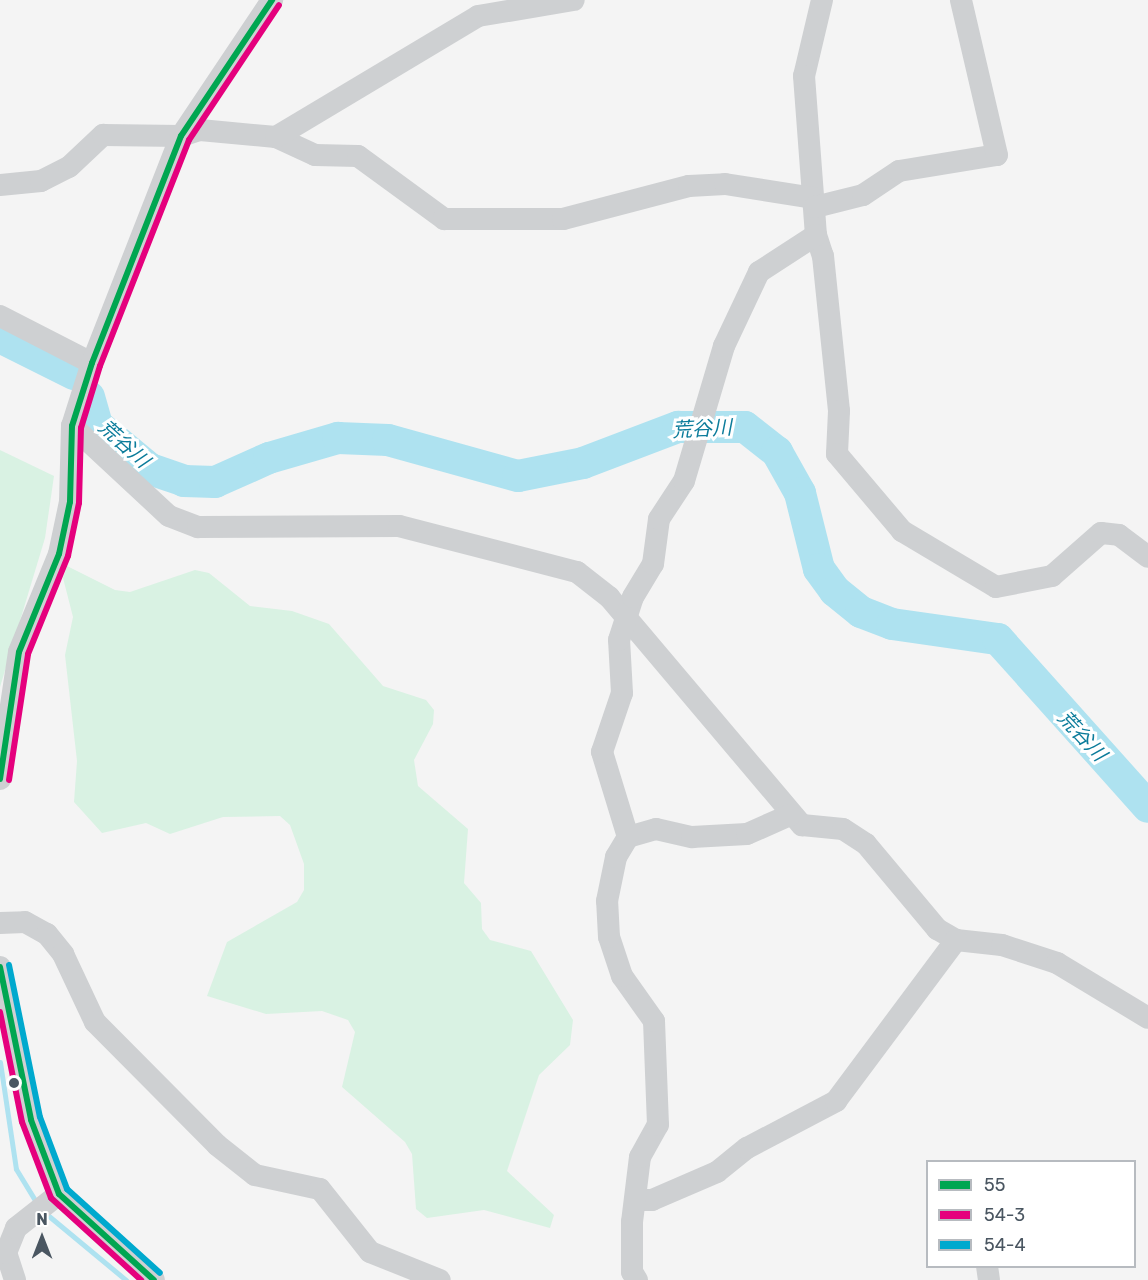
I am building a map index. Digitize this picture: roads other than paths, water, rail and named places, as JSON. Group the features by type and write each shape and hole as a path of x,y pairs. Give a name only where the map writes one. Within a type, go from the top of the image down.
{"street":[{"path":"0,779 20,652 59,554 67,512 72,426 92,363 181,136 272,0"},
{"path":"276,137 478,16 574,0"},
{"path":"822,0 804,76 816,235 823,255 839,411 837,454 902,531 996,587 1052,576 1101,533 1119,536 1148,557"},
{"path":"0,185 41,181 69,167 103,135 181,136 200,130 276,137 315,155 358,156 444,219 563,219 689,186 725,184 814,202 863,195 899,171 997,154 961,0"},
{"path":"628,837 602,752 622,693 619,640 625,616 653,564 659,519 684,481 724,346 759,272 816,235"},
{"path":"0,316 92,363"},
{"path":"72,426 170,516 198,527 399,526 450,536 577,572 625,616 790,815 802,825 843,829 866,843 937,929 956,940 1002,945 1058,963 1148,1018"},
{"path":"637,1280 632,1272 640,1157 658,1125 654,1021 622,976 609,937 607,901 616,857 628,837 656,829 692,837 747,834 790,815"},
{"path":"0,923 24,922 46,934 63,954 95,1022 217,1145 255,1175 320,1190 370,1252 440,1280"},
{"path":"636,1200 652,1200 717,1172 747,1148 836,1101 956,940"},
{"path":"0,967 31,1120 56,1197 154,1280"},
{"path":"15,1280 6,1252 16,1228 56,1197"}],"waterway":[{"name":"荒谷川","path":"0,337 74,374"},
{"name":"荒谷川","path":"89,397 97,425 150,469 184,481 215,482 269,458 338,438 388,440 518,476 583,463 678,427 745,427 777,452 800,493 819,569 835,591 861,612 892,624 998,639 1148,807"},
{"path":"0,1062 16,1169 38,1205"},
{"path":"44,1212 126,1280"}]}
